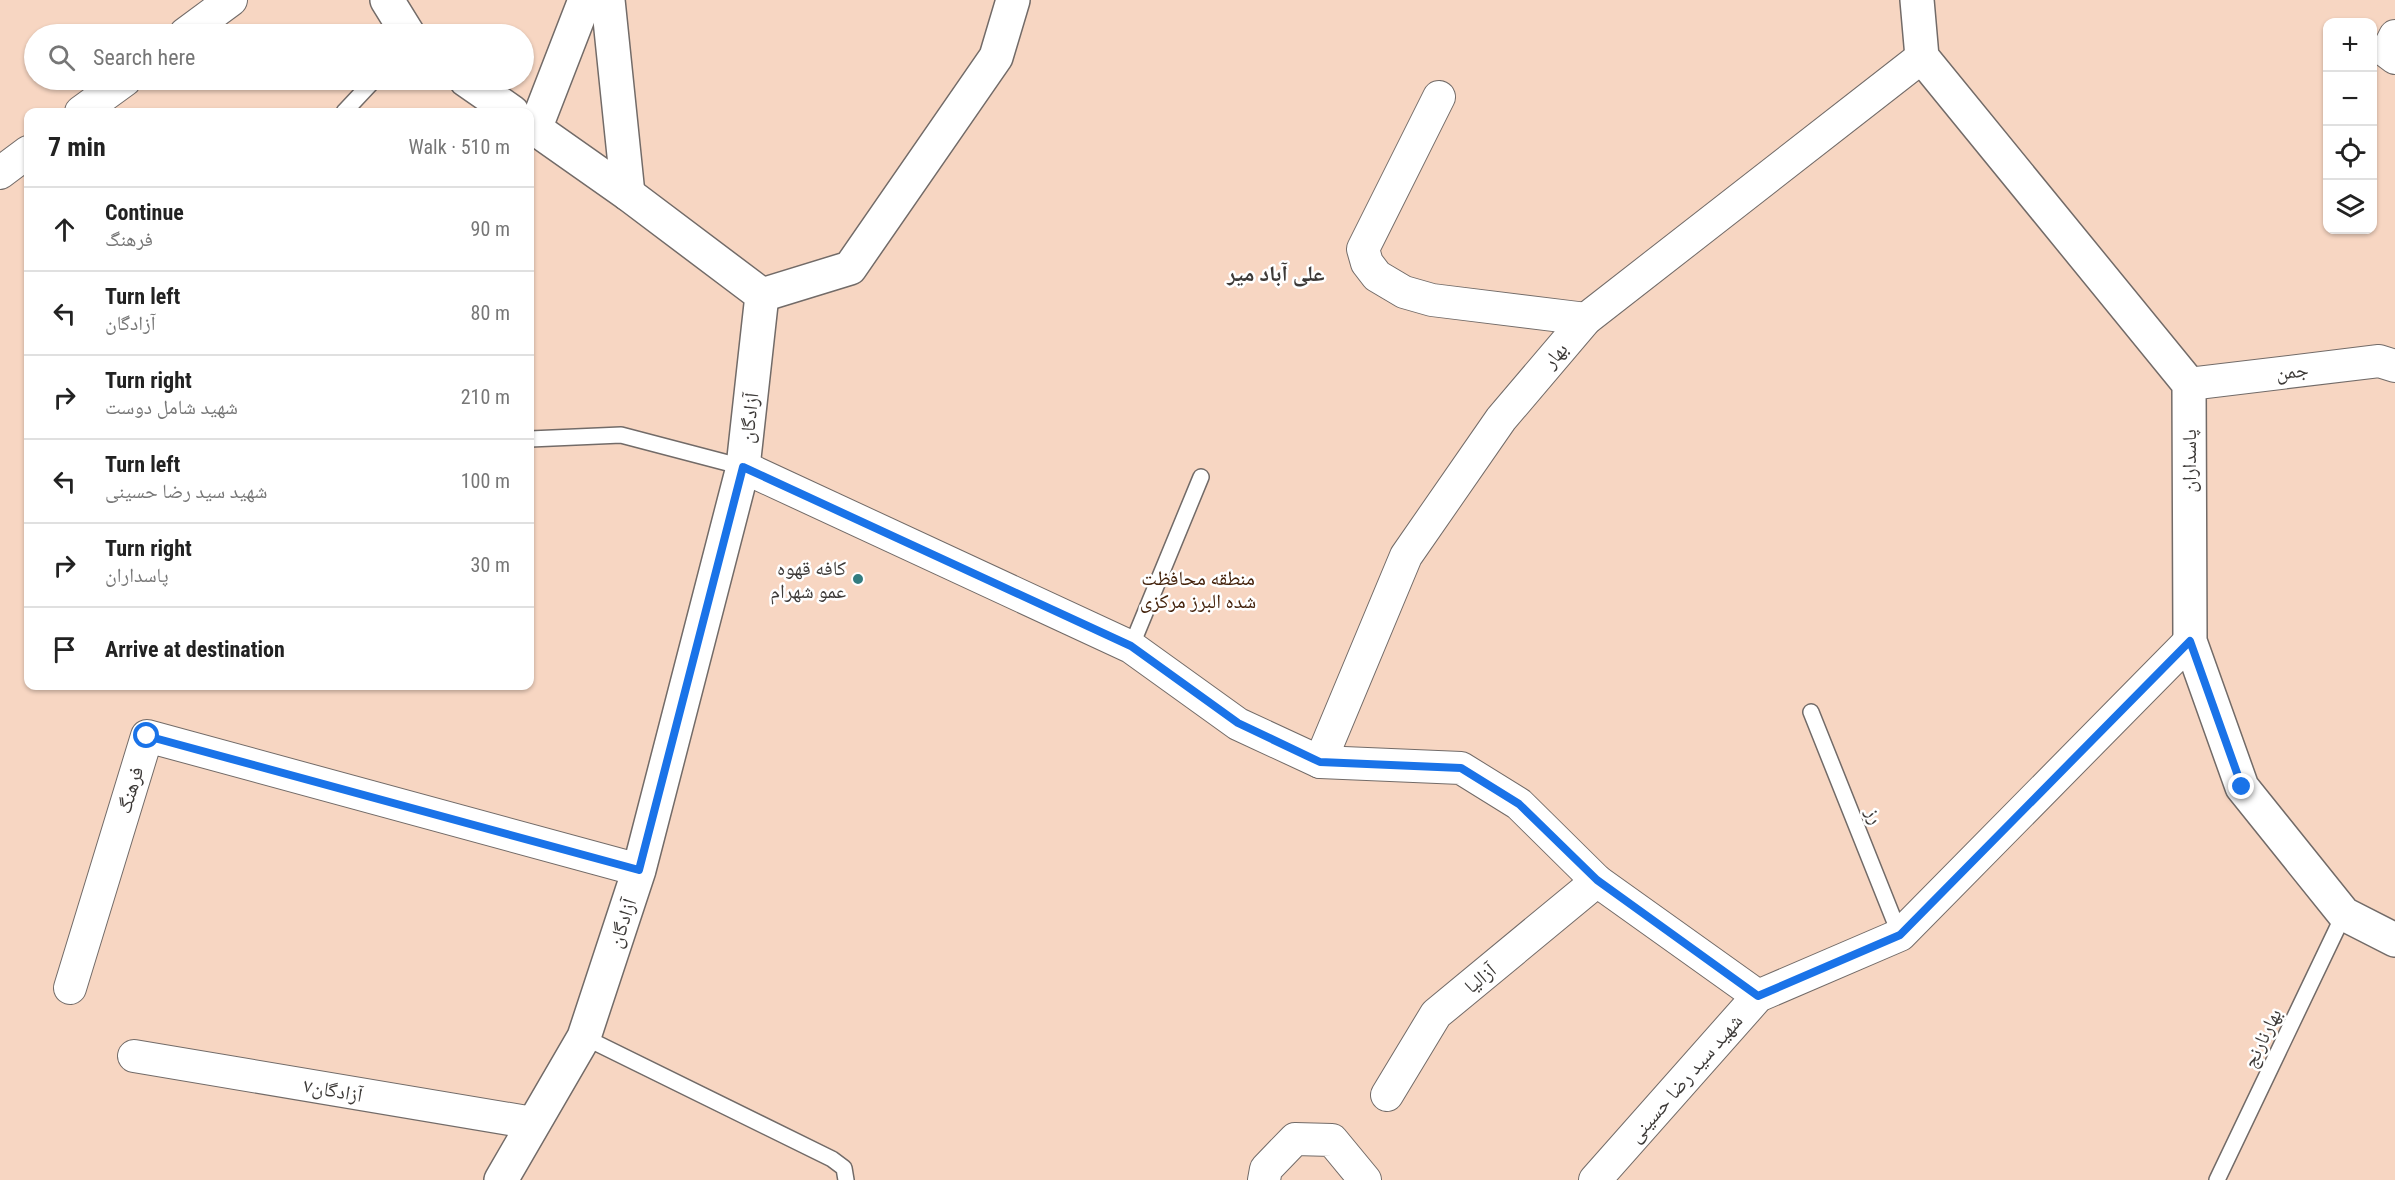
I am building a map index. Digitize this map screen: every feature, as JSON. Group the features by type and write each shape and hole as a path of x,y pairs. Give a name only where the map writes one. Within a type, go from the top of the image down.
{"street":[{"path":"199,24 231,0"},
{"path":"387,0 402,24"},
{"path":"532,108 585,0"},
{"path":"608,0 628,195"},
{"path":"534,128 628,195 762,296 850,268 996,57 1013,0"},
{"path":"1917,0 1922,57 2189,384"},
{"path":"2395,36 2387,52 2395,58"},
{"name":"بهار","path":"1320,762 1406,556 1501,419 1586,319 1922,57"},
{"path":"86,108 111,90"},
{"path":"480,90 505,108"},
{"path":"1439,97 1363,249 1367,263 1390,286 1432,300 1586,319"},
{"path":"0,173 24,155"},
{"name":"آزادگان","path":"501,1180 584,1037 639,870 743,467 762,296"},
{"name":"جمن","path":"2189,384 2379,361 2395,366"},
{"name":"پاسداران","path":"2189,384 2190,641 2242,787 2344,914 2395,940"},
{"path":"743,467 1131,646 1238,723 1320,762 1461,768 1519,804 1597,880 1758,996"},
{"name":"شهید سید رضا حسینی","path":"1595,1180 1758,996 1900,935 2190,641"},
{"name":"فرهنگ","path":"70,988 147,736 639,870"},
{"name":"آزالیا","path":"1388,1095 1436,1014 1597,880"},
{"name":"آزادگان۷","path":"134,1056 533,1123"},
{"path":"1264,1180 1266,1169 1295,1139 1332,1140 1365,1180"}],"lane":[{"path":"348,108 365,90"},
{"path":"534,439 621,435 743,467"},
{"path":"1131,646 1201,477"},
{"name":"رز","path":"1811,712 1900,935"},
{"name":"بهارنارنج","path":"2217,1180 2344,914"},
{"path":"584,1037 832,1159 844,1168 846,1180"}],"green space":[{"name":"منطقه محافظت شده البرز مرکزی","path":"0,0 2395,0 2395,1180 0,1180"}],"place":[{"name":"کافه قهوه عمو شهرام","path":"858,579"}],"district":[{"name":"علی آباد میر","path":"1276,273"}],"route":[{"path":"147,736 639,870 743,467 1131,646 1238,723 1320,762 1461,768 1519,804 1597,880 1758,996 1900,935 2190,641 2242,787"}]}
